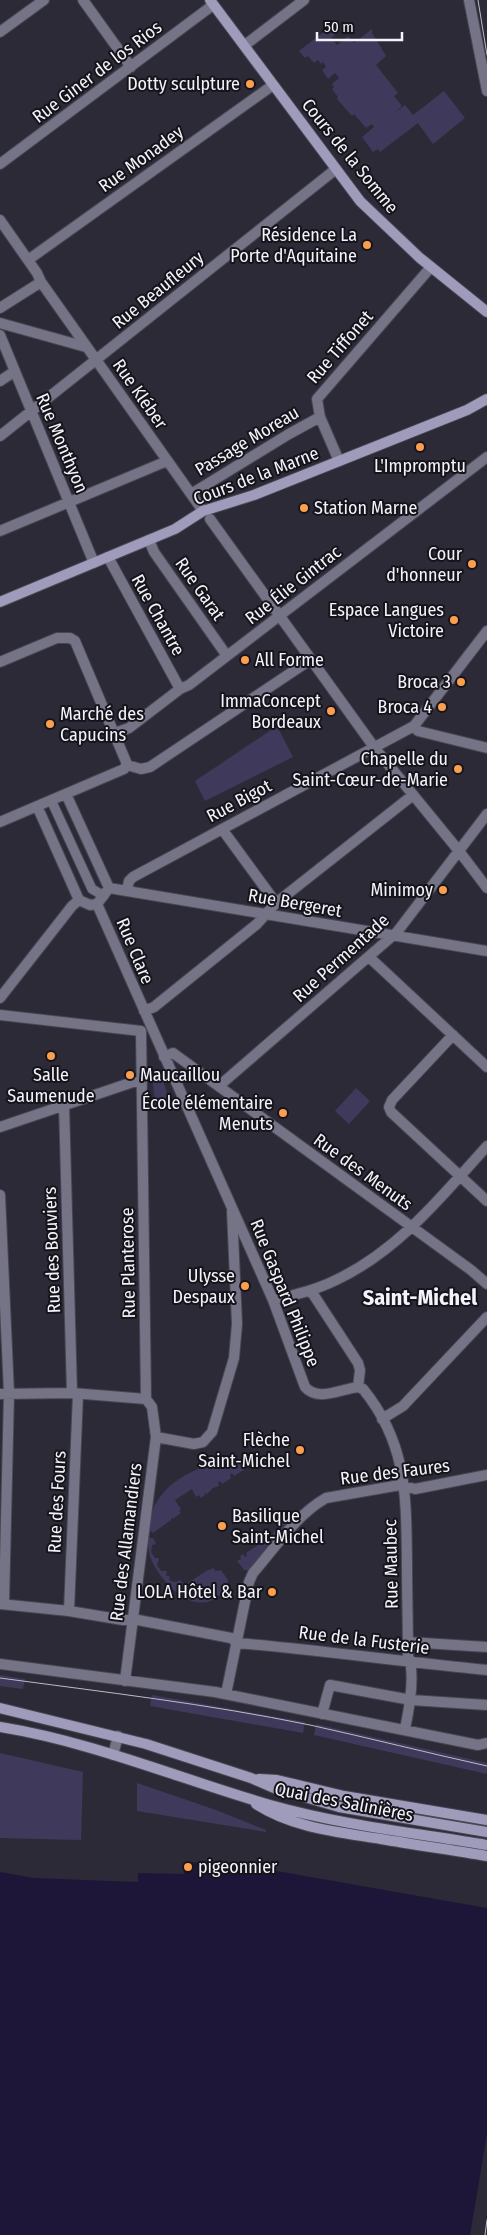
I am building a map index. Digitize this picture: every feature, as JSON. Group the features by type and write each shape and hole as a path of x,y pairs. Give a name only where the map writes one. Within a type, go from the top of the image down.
{"main road":[{"name":"Cours de la Somme","path":"212,2 336,169 371,212 431,267 487,312"},
{"name":"Cours de la Marne","path":"0,602 254,495 470,409 487,399"},
{"name":"Quai des Salinières","path":"0,1708 118,1736 251,1778 274,1788 339,1807 487,1832"},
{"name":"Quai des Salinières","path":"0,1727 113,1755 245,1797 327,1818 487,1846"},
{"path":"251,1778 277,1780 344,1796 487,1820"},
{"path":"245,1797 268,1812 302,1824 335,1832 487,1856"}],"street":[{"path":"0,32 44,0"},
{"path":"83,0 132,67"},
{"path":"245,45 304,0"},
{"path":"469,0 487,91"},
{"name":"Rue Giner de los Rios","path":"0,164 132,67 212,2"},
{"name":"Rue Monadey","path":"28,260 273,85"},
{"name":"Rue Beaufleury","path":"0,436 336,169"},
{"name":"Rue Kléber","path":"0,220 86,346 310,660 374,747 487,888"},
{"name":"Rue Tiffonet","path":"340,461 320,417 317,399 431,267"},
{"path":"0,308 41,282"},
{"path":"0,324 86,346"},
{"name":"Rue Monthyon","path":"0,335 94,563"},
{"path":"0,381 15,371"},
{"name":"Passage Moreau","path":"191,494 320,417"},
{"name":"Rue Élie Gintrac","path":"115,733 129,728 180,689 190,685 487,457"},
{"path":"0,531 168,461"},
{"name":"Rue Garat","path":"149,540 154,552 227,656"},
{"name":"Rue Chantre","path":"108,557 180,689"},
{"path":"487,631 414,726 418,731 487,748"},
{"path":"0,662 57,638 70,638 75,641 127,765"},
{"path":"127,765 140,769 150,767 310,660"},
{"name":"Rue Bigot","path":"127,890 133,877 414,726"},
{"path":"0,822 124,769 127,765"},
{"name":"Rue Clare","path":"66,794 144,1011 146,1029 164,1057"},
{"path":"144,1011 154,1007 256,924 276,903 413,795"},
{"path":"51,800 92,889 103,896"},
{"path":"0,998 76,903 37,806"},
{"name":"Rue Permentade","path":"219,1086 392,936 487,814"},
{"path":"222,829 276,903"},
{"name":"Rue Bergeret","path":"76,903 90,905 103,896 127,890 487,951"},
{"path":"369,957 487,1067"},
{"path":"0,1015 146,1029"},
{"name":"Rue Planterose","path":"146,1029 142,1082 149,1403"},
{"path":"453,1035 392,1100 389,1107 391,1112 487,1200"},
{"name":"Rue des Menuts","path":"164,1057 173,1053 471,1270 487,1284"},
{"name":"Rue Gaspard Philippe","path":"164,1057 273,1300 305,1387 309,1392 324,1395 358,1386"},
{"path":"0,1127 133,1082 142,1082"},
{"name":"Rue des Bouviers","path":"64,1106 75,1393"},
{"path":"273,1300 308,1290 349,1274 413,1228 487,1146"},
{"path":"0,1195 5,1393 2,1604"},
{"name":"Rue Gaspard Philippe","path":"156,1437 194,1444 203,1442 212,1432 234,1358 236,1307 232,1205"},
{"path":"308,1290 313,1294 358,1363 360,1370 358,1386"},
{"path":"382,1418 403,1406 487,1317"},
{"name":"Rue Maubec","path":"358,1386 370,1397 398,1451 405,1486 408,1656 412,1668 409,1694 411,1700 405,1730"},
{"path":"5,1393 75,1393 149,1403"},
{"name":"Rue des Fours","path":"69,1611 75,1393"},
{"name":"Rue des Allamandiers","path":"125,1681 156,1437 149,1403"},
{"name":"Rue des Faures","path":"226,1694 249,1582 253,1573 301,1517 326,1498 405,1486 415,1488 487,1476"},
{"name":"Rue de la Fusterie","path":"2,1604 133,1620 232,1638 236,1643 487,1670"},
{"path":"408,1642 487,1647"},
{"path":"0,1664 226,1694 485,1744"},
{"path":"322,1714 330,1685 411,1700 487,1705"},
{"path":"113,1755 118,1736"}],"shaded area":[{"path":"329,28 335,35 331,38 337,45 348,36 354,43 372,29 372,33 386,56 376,65 398,93 394,96 402,106 393,114 405,105 413,115 444,91 465,118 433,144 418,123 380,152 378,149 373,152 362,137 374,127 372,124 366,128 337,99 338,97 332,89 334,87 332,84 339,78 335,73 328,79 322,70 326,67 323,62 321,64 318,60 314,63 308,56 305,58 299,51"},
{"path":"277,726 293,757 205,801 195,781"},
{"path":"161,1074 170,1103 156,1109 152,1078"},
{"path":"356,1088 370,1101 349,1124 335,1111"},
{"path":"245,1463 249,1466 246,1465 245,1469 234,1476 232,1473 230,1475 231,1478 222,1484 220,1481 218,1483 219,1486 213,1488 207,1494 204,1493 205,1495 201,1498 199,1495 196,1497 192,1489 175,1500 181,1509 179,1511 181,1513 173,1519 172,1517 171,1520 153,1533 151,1531 148,1536 155,1505 172,1484 196,1470 207,1467"},
{"path":"283,1524 287,1524 285,1529 248,1570 244,1570 237,1561 241,1559 240,1556 243,1554 245,1557 247,1556 246,1553 261,1543 264,1544 263,1541 270,1535 274,1536 273,1533"},
{"path":"148,1537 154,1539 156,1544 152,1545 151,1552 155,1558 159,1558 157,1565 161,1571 167,1571 166,1576 169,1576 170,1581 176,1582 180,1580 185,1585 214,1568 215,1571 221,1570 228,1580 224,1591 209,1602 198,1602 178,1593 168,1585 154,1566 149,1552"},
{"path":"0,1675 25,1679 23,1689 0,1686"},
{"path":"152,1695 305,1722 303,1733 150,1706"},
{"path":"316,1724 487,1763 487,1774 314,1735"},
{"path":"0,1753 83,1772 81,1840 0,1838"},
{"path":"137,1783 216,1810 266,1830 266,1832 137,1811"},
{"path":"186,1862 237,1864 487,1908 487,2235 0,2235 0,1872 34,1878 138,1882 138,1873 184,1874"}],"pier":[{"path":"487,2133 487,2235 470,2235 481,2170"}],"tram line":[{"path":"478,0 487,55"},
{"path":"0,1678 156,1699 272,1718 487,1766"},
{"path":"485,2235 487,2220"}],"place":[{"name":"Dotty sculpture","path":"250,84"},
{"name":"Résidence La Porte d'Aquitaine","path":"367,245"},
{"name":"L'Impromptu","path":"420,447"},
{"name":"Station Marne","path":"304,508"},
{"name":"Cour d'honneur","path":"472,564"},
{"name":"Espace Langues Victoire","path":"454,620"},
{"name":"All Forme","path":"245,660"},
{"name":"Broca 3","path":"461,682"},
{"name":"Broca 4","path":"442,707"},
{"name":"ImmaConcept Bordeaux","path":"331,711"},
{"name":"Marché des Capucins","path":"50,724"},
{"name":"Chapelle du Saint-Cœur-de-Marie","path":"458,769"},
{"name":"Minimoy","path":"443,890"},
{"name":"Salle Saumenude","path":"51,1056"},
{"name":"Maucaillou","path":"130,1075"},
{"name":"École élémentaire Menuts","path":"283,1113"},
{"name":"Ulysse Despaux","path":"245,1286"},
{"name":"Flèche Saint-Michel","path":"300,1450"},
{"name":"Basilique Saint-Michel","path":"222,1526"},
{"name":"LOLA Hôtel & Bar","path":"272,1592"},
{"name":"pigeonnier","path":"188,1867"}],"district":[{"name":"Saint-Michel","path":"420,1297"}]}
